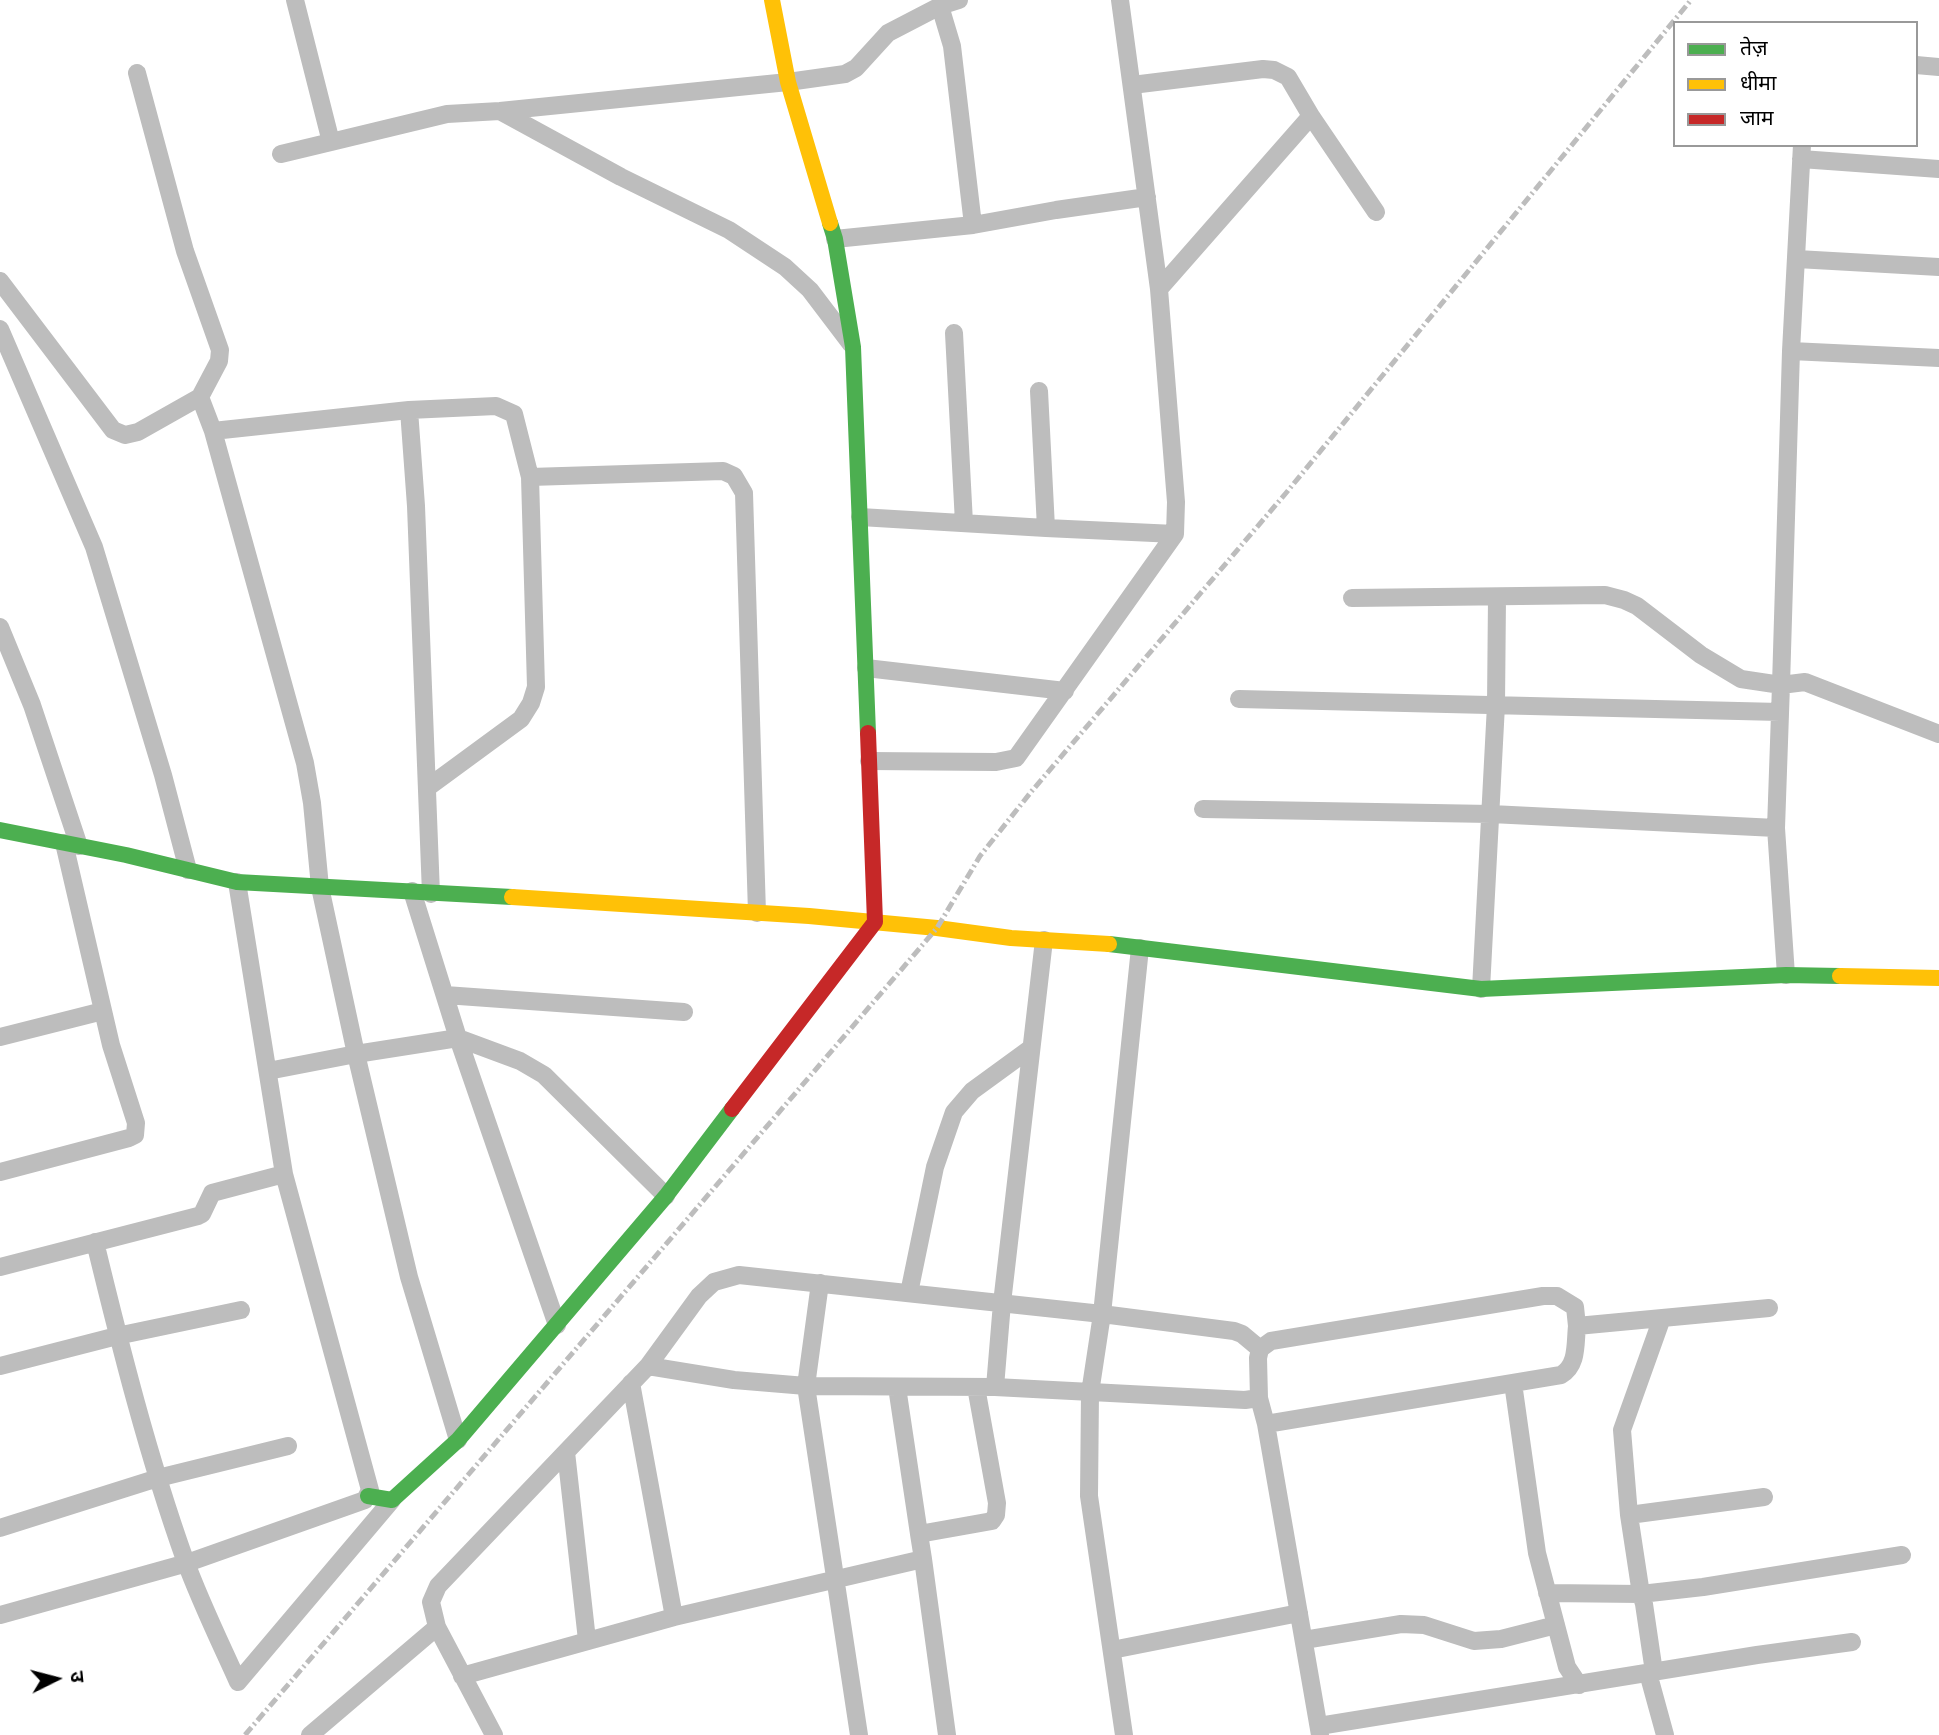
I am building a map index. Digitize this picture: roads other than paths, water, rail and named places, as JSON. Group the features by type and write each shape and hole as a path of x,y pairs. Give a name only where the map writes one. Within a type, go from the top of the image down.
{"street":[{"path":"295,0 331,142"},
{"path":"96,1242 117,1336 158,1478 187,1563 238,1682 392,1500 458,1440 558,1325 666,1196 875,922 853,347 835,239 788,82 772,0"},
{"path":"281,154 447,114 500,111 845,74 856,68 888,33 928,7 959,0"},
{"path":"869,761 996,762 1016,758 1175,534 1175,488 1159,289 1120,0"},
{"path":"928,7 952,46 973,225"},
{"path":"1918,65 1939,67"},
{"path":"1132,85 1263,69 1288,77 1376,212"},
{"path":"0,281 113,430 125,435 138,432 200,397 219,361 220,350 185,251 137,73"},
{"path":"500,111 621,177 729,230 785,267 810,290 853,347"},
{"path":"1159,289 1311,116"},
{"path":"1786,975 1776,828 1791,351 1801,152 1939,169"},
{"path":"835,239 973,225 1147,197"},
{"path":"1797,259 1939,267"},
{"path":"0,328 94,547 163,775 188,870"},
{"path":"954,333 964,523"},
{"path":"1791,351 1939,358"},
{"path":"1039,391 1046,528"},
{"path":"200,397 214,431 305,763 312,803 320,887 356,1054 409,1277 458,1440"},
{"path":"214,431 409,410 496,406 514,414 530,477 536,687 531,703 521,719 427,788"},
{"path":"409,410 416,506 431,894"},
{"path":"530,477 723,471 734,476 744,493 757,913"},
{"path":"860,517 1175,534"},
{"path":"1352,598 1605,595 1637,606 1701,655 1741,679 1781,685 1805,682 1939,734"},
{"path":"1481,989 1496,705 1497,597"},
{"path":"0,627 32,705 72,844 103,1011 136,1122 135,1135 130,1138 0,1172"},
{"path":"866,668 1065,691"},
{"path":"1239,699 1780,712"},
{"path":"1203,809 1491,814 1776,828"},
{"path":"0,830 237,881 631,904 875,922 1119,945 1481,989 1786,975 1939,978"},
{"path":"0,1615 187,1563 365,1500 370,1490 284,1174 237,881"},
{"path":"412,891 458,1038 558,1325"},
{"path":"995,1387 1002,1303 1044,940"},
{"path":"1124,1735 1089,1496 1090,1392 1102,1314 1140,948"},
{"path":"445,995 684,1012"},
{"path":"0,1037 103,1011"},
{"path":"268,1071 458,1038 520,1061 544,1075 666,1196"},
{"path":"909,1293 935,1167 954,1112 972,1091 1031,1048"},
{"path":"0,1267 198,1216 202,1214 212,1193 284,1174"},
{"path":"494,1735 437,1627 431,1602 438,1586 648,1366 699,1296 713,1282 739,1275 1102,1314 1234,1331 1260,1349"},
{"path":"820,1283 806,1386 859,1735"},
{"path":"1266,1424 1561,1375 1570,1369 1574,1360 1577,1326 1575,1307 1557,1296 1543,1296 1271,1341 1260,1349 1259,1398 1266,1424 1319,1731 1579,1685 1852,1642"},
{"path":"1577,1326 1769,1308"},
{"path":"0,1366 117,1336 241,1310"},
{"path":"1662,1318 1622,1430 1629,1516 1644,1604 1651,1673 1665,1735"},
{"path":"648,1366 734,1380 806,1386 995,1387 1245,1400 1259,1398"},
{"path":"631,1383 674,1617"},
{"path":"1513,1383 1537,1553 1567,1667 1579,1685"},
{"path":"897,1387 947,1735"},
{"path":"919,1534 992,1521 996,1515 997,1503 976,1387"},
{"path":"0,1528 158,1478 288,1446"},
{"path":"566,1452 587,1640"},
{"path":"368,1496 392,1500"},
{"path":"1629,1516 1764,1497"},
{"path":"1547,1593 1641,1594 1703,1587 1902,1555"},
{"path":"462,1675 674,1617 923,1559"},
{"path":"1112,1650 1299,1613"},
{"path":"1304,1640 1401,1624 1424,1625 1474,1641 1501,1639 1556,1625"},
{"path":"310,1735 437,1627"}],"railway":[{"path":"1674,21 1691,0"},
{"path":"245,1735 937,928 980,856 1031,792 1286,493 1673,22"}]}
